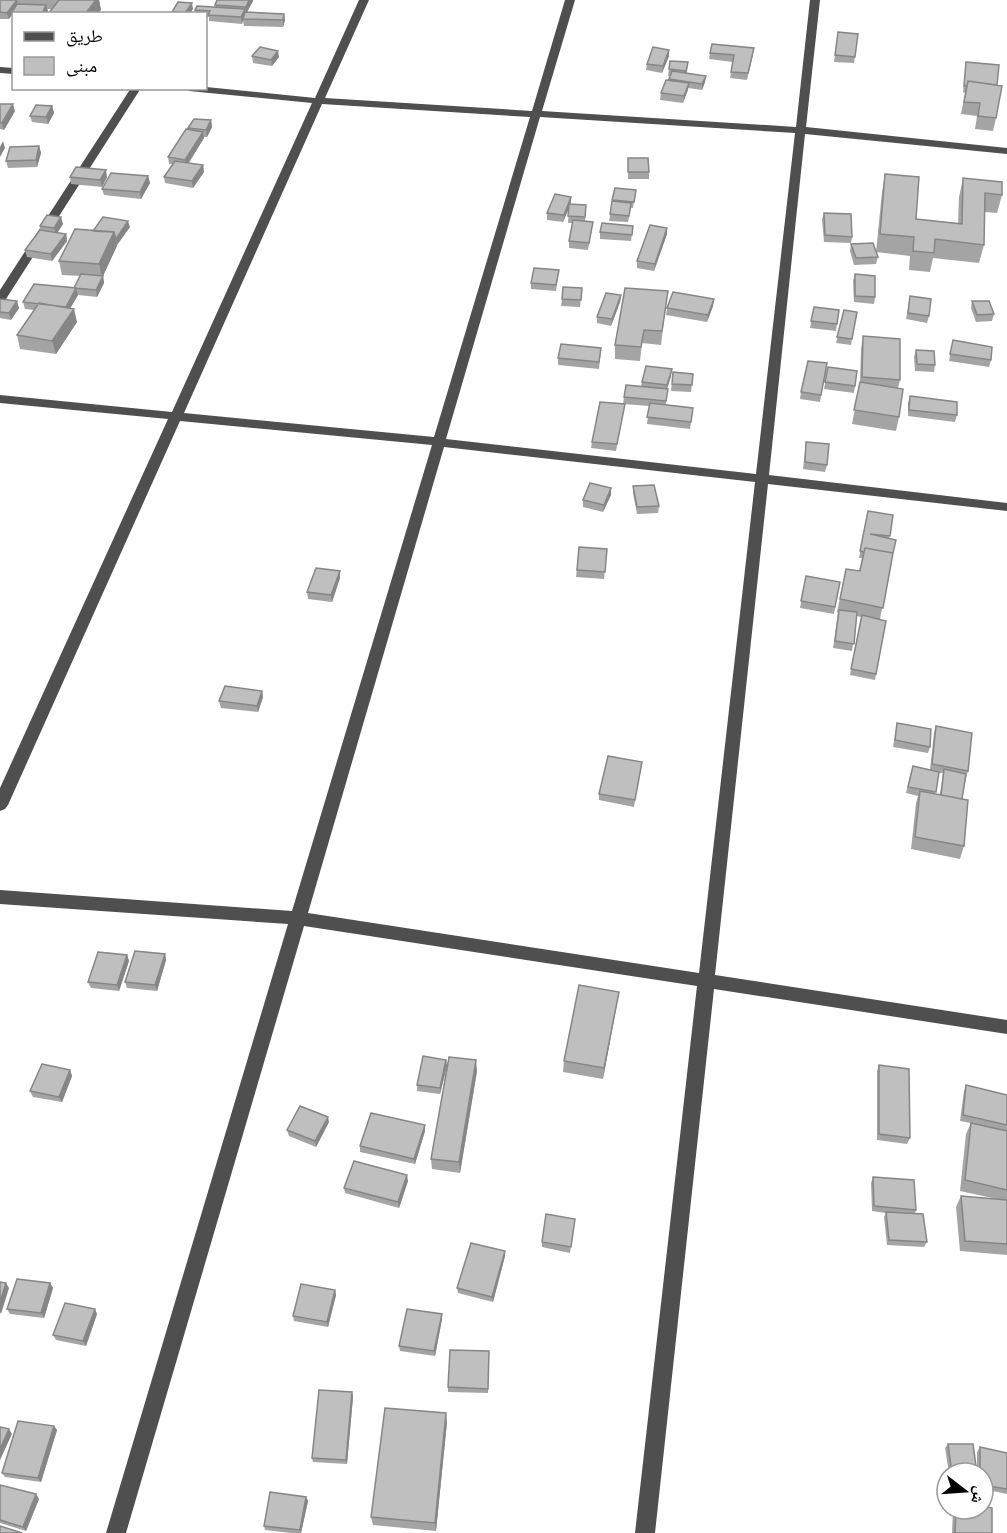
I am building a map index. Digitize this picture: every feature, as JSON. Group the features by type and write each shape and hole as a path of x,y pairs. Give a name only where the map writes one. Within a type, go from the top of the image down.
{"street":[{"path":"0,805 364,0"},
{"path":"116,1533 570,0"},
{"path":"645,1533 815,0"},
{"path":"0,299 135,90"},
{"path":"207,90 319,100 800,130 1007,151"},
{"path":"0,399 439,442 1007,507"},
{"path":"0,897 298,918 1007,1027"}],"building":[{"path":"0,0 17,0 7,13 0,12"},
{"path":"59,0 96,0 87,12 50,12"},
{"path":"217,0 249,0 246,7 215,5"},
{"path":"178,2 192,3 186,12 172,12"},
{"path":"17,4 46,5 43,12 13,12"},
{"path":"197,6 245,9 241,17 208,15 210,11 195,10"},
{"path":"245,12 284,14 283,20 243,19"},
{"path":"838,32 858,34 855,57 835,55"},
{"path":"712,44 754,48 748,73 731,72 734,55 710,53"},
{"path":"260,47 278,51 271,60 252,56"},
{"path":"653,47 669,50 663,66 647,64"},
{"path":"670,61 688,62 686,71 669,69"},
{"path":"966,62 999,65 997,85 968,81 967,86 964,86"},
{"path":"672,71 706,76 702,84 669,79"},
{"path":"666,80 689,83 684,96 661,93"},
{"path":"968,81 1002,86 996,118 978,116 980,103 964,102"},
{"path":"0,104 13,104 2,123 0,123"},
{"path":"36,105 52,106 46,117 30,116"},
{"path":"194,119 211,120 206,130 188,128"},
{"path":"186,129 203,132 185,160 168,157"},
{"path":"39,146 36,160 6,161 10,147"},
{"path":"628,158 648,158 649,172 628,172"},
{"path":"175,161 203,165 192,181 164,177"},
{"path":"76,167 106,170 100,180 70,177"},
{"path":"111,173 148,176 140,192 102,189"},
{"path":"885,174 919,177 916,219 962,224 963,178 1002,182 1002,195 985,193 984,245 935,239 934,253 913,251 914,237 880,234"},
{"path":"615,188 636,190 634,202 612,200"},
{"path":"555,194 571,197 564,215 547,213"},
{"path":"612,201 631,203 629,216 610,214"},
{"path":"569,204 586,205 585,217 568,216"},
{"path":"824,213 851,214 852,237 825,235"},
{"path":"47,215 61,217 54,228 40,226"},
{"path":"103,217 128,221 116,239 114,232 93,231"},
{"path":"573,220 593,222 589,243 569,241"},
{"path":"602,223 633,226 632,235 600,232"},
{"path":"650,225 667,228 655,264 637,261"},
{"path":"75,229 114,232 99,264 59,261"},
{"path":"40,230 66,234 51,254 25,250"},
{"path":"873,243 878,257 856,258 851,244"},
{"path":"534,268 559,270 556,285 531,283"},
{"path":"81,274 103,276 96,290 74,288"},
{"path":"855,274 875,276 875,297 855,296"},
{"path":"34,284 76,288 66,307 23,302"},
{"path":"563,287 582,288 581,300 562,299"},
{"path":"625,288 668,291 662,331 644,330 641,347 615,345"},
{"path":"673,292 714,299 708,315 667,308"},
{"path":"606,293 621,295 612,319 597,317"},
{"path":"910,296 931,299 929,316 908,313"},
{"path":"0,299 17,301 9,313 0,312"},
{"path":"972,301 989,301 994,314 977,315"},
{"path":"39,303 74,309 52,341 17,335"},
{"path":"814,307 839,310 837,324 811,321"},
{"path":"844,310 857,312 852,339 837,337"},
{"path":"863,336 900,339 900,380 862,377"},
{"path":"953,340 992,347 991,360 950,354"},
{"path":"561,344 601,348 599,362 558,358"},
{"path":"916,350 934,351 935,365 917,364"},
{"path":"808,361 827,363 821,395 801,392"},
{"path":"646,366 672,369 667,385 642,382"},
{"path":"828,367 857,371 855,386 825,382"},
{"path":"673,372 693,374 692,385 672,384"},
{"path":"860,382 903,389 899,417 854,410"},
{"path":"626,385 668,389 666,401 624,397"},
{"path":"910,396 957,402 957,415 909,410"},
{"path":"600,402 625,404 617,444 592,442"},
{"path":"650,403 693,408 691,422 647,417"},
{"path":"806,442 829,444 827,465 805,462"},
{"path":"590,483 611,488 604,505 583,500"},
{"path":"654,485 659,506 637,507 633,486"},
{"path":"868,511 893,515 890,536 870,534 896,540 893,553 865,548 864,552 860,551"},
{"path":"579,547 607,549 605,572 577,570"},
{"path":"865,548 893,553 883,608 840,599 846,569 860,571"},
{"path":"316,568 340,571 331,595 307,592"},
{"path":"806,576 840,582 835,607 801,601"},
{"path":"839,610 857,612 854,644 835,641"},
{"path":"862,615 886,621 876,674 851,669"},
{"path":"225,686 262,691 257,706 219,701"},
{"path":"897,723 931,729 930,747 895,740"},
{"path":"936,726 972,733 968,771 932,764"},
{"path":"608,756 642,762 635,800 599,794"},
{"path":"913,766 939,772 936,792 908,787"},
{"path":"944,769 966,774 962,799 941,795"},
{"path":"920,791 968,800 964,846 915,837"},
{"path":"135,951 165,954 155,985 125,982"},
{"path":"98,952 127,955 117,985 88,982"},
{"path":"579,985 619,992 604,1068 564,1061"},
{"path":"423,1056 446,1060 440,1088 417,1085"},
{"path":"449,1057 476,1060 459,1162 431,1159"},
{"path":"42,1064 70,1070 59,1097 30,1091"},
{"path":"879,1065 909,1069 910,1138 879,1134"},
{"path":"966,1085 1007,1095 1007,1125 963,1115"},
{"path":"300,1106 328,1117 315,1141 287,1130"},
{"path":"371,1113 425,1125 414,1159 360,1146"},
{"path":"971,1123 1007,1131 1007,1190 965,1180"},
{"path":"354,1161 407,1175 398,1202 344,1188"},
{"path":"873,1177 914,1180 916,1210 874,1206"},
{"path":"961,1196 1007,1200 1007,1244 965,1241"},
{"path":"886,1212 923,1214 927,1242 889,1240"},
{"path":"546,1214 575,1219 571,1247 542,1242"},
{"path":"471,1243 505,1251 492,1297 457,1288"},
{"path":"17,1279 50,1283 41,1313 7,1309"},
{"path":"0,1282 6,1283 0,1302"},
{"path":"301,1284 335,1290 327,1322 293,1316"},
{"path":"65,1303 95,1309 83,1341 53,1335"},
{"path":"407,1309 442,1314 434,1351 399,1346"},
{"path":"450,1350 489,1351 488,1389 448,1387"},
{"path":"319,1390 352,1392 346,1460 312,1458"},
{"path":"385,1408 446,1413 435,1523 371,1517"},
{"path":"18,1421 54,1426 38,1478 2,1473"},
{"path":"0,1427 9,1429 0,1449"},
{"path":"948,1444 973,1444 975,1461 950,1461"},
{"path":"980,1447 1007,1453 1007,1489 995,1487 995,1461 980,1461"},
{"path":"0,1485 36,1494 23,1527 0,1520"},
{"path":"270,1492 306,1497 300,1530 264,1526"},
{"path":"956,1521 992,1521 992,1533 955,1533"},
{"path":"0,1526 22,1533 0,1533"}]}
